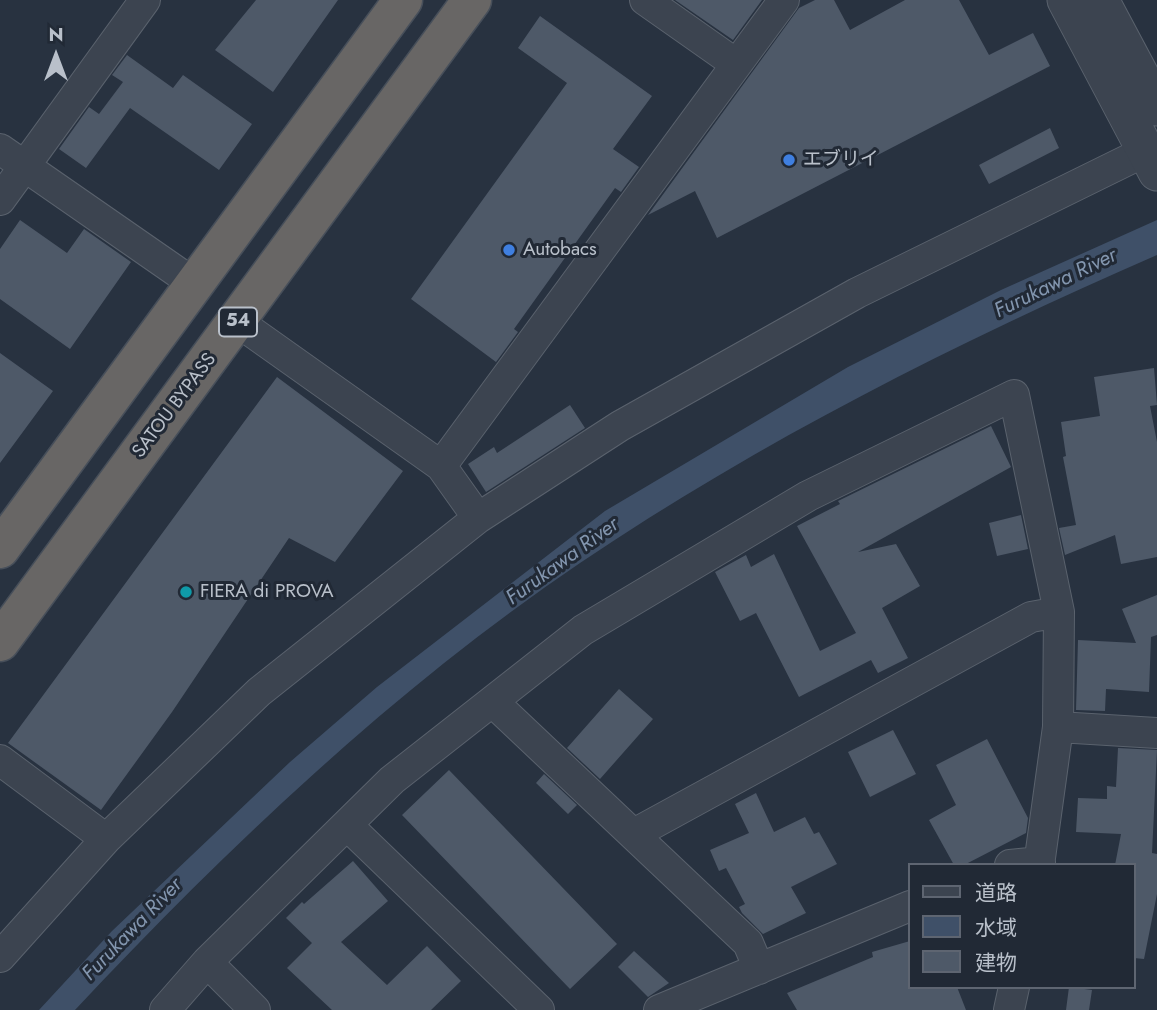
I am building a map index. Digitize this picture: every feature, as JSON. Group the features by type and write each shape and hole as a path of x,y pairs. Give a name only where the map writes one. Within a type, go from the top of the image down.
{"highway":[{"path":"0,550 403,0"},
{"name":"SATOU BYPASS","path":"0,642 238,322 472,0"}],"street":[{"path":"0,200 145,0"},
{"path":"645,0 736,64"},
{"path":"441,466 784,0"},
{"path":"0,957 106,839 260,692 478,518 621,426 857,293 1152,162 1066,0"},
{"path":"1100,0 1157,107"},
{"path":"0,149 196,285"},
{"path":"238,322 441,466 478,518"},
{"path":"165,1010 207,962 392,780 583,630 808,496 1014,396 1059,612 1058,727 1040,863"},
{"path":"634,834 1031,617 1059,612"},
{"path":"494,702 748,943 759,969"},
{"path":"1058,727 1157,733"},
{"path":"0,760 106,839"},
{"path":"347,825 539,1010"},
{"path":"659,1010 908,907"},
{"path":"207,962 255,1010"},
{"path":"1009,1010 1014,989"}],"water":[{"name":"Furukawa River","path":"1157,220 1157,255 1008,323 861,396 718,476 580,563 444,663 315,773 192,889 75,1010 39,1010 112,931 290,762 377,687 605,511 848,367 1001,290"}],"building":[{"path":"256,0 338,0 273,92 215,50"},
{"path":"675,0 762,0 733,40"},
{"path":"815,0 834,0 850,30 905,0 959,0 989,55 1033,33 1050,66 717,238 695,191 648,215 799,8"},
{"name":"Autobacs","path":"540,16 652,96 613,149 639,167 621,192 615,188 514,329 518,332 496,362 411,299 567,83 518,48"},
{"path":"127,55 173,88 183,75 252,124 219,170 130,108 86,168 59,149 89,107 99,114 123,82 112,75"},
{"path":"1050,128 1059,148 989,184 979,165"},
{"path":"20,220 67,253 84,229 131,262 70,349 0,299 0,249"},
{"path":"0,353 53,391 0,463"},
{"path":"1154,368 1157,405 1150,406 1157,442 1157,557 1121,564 1115,535 1065,555 1059,528 1076,525 1063,457 1066,456 1061,422 1100,416 1094,377"},
{"path":"277,377 403,471 335,562 289,538 172,712 101,810 8,743"},
{"path":"570,405 585,428 486,492 468,464 494,447 497,453"},
{"path":"991,426 1011,467 858,552 896,544 920,586 882,608 908,658 878,673 871,660 799,697 756,613 740,621 715,572 746,555 751,567 774,554 820,651 856,633 797,526 840,504 838,501"},
{"path":"1021,515 1028,549 997,556 989,523"},
{"path":"1157,595 1157,635 1151,637 1149,692 1106,689 1105,711 1076,710 1078,640 1136,643 1122,609"},
{"path":"619,689 653,719 600,779 567,748"},
{"path":"893,730 916,774 870,797 848,752"},
{"path":"987,739 1028,818 1026,833 968,863 953,863 929,820 956,805 936,765"},
{"path":"1118,748 1157,750 1152,853 1157,854 1157,894 1144,959 1136,958 1136,863 1115,863 1121,834 1076,832 1078,798 1107,799 1107,786 1116,787"},
{"path":"449,770 617,944 570,989 402,815"},
{"path":"544,774 577,805 568,814 536,783"},
{"path":"756,793 774,832 805,817 814,834 819,832 837,864 791,887 806,913 763,934 742,913 739,907 745,904 726,868 719,871 710,850 749,833 735,804"},
{"path":"353,861 388,901 341,942 387,985 427,946 461,981 431,1010 332,1010 287,968 312,943 286,918"},
{"path":"908,942 908,989 958,989 966,1010 797,1010 787,993 873,957 872,952"},
{"path":"634,951 669,983 648,997 618,967"},
{"path":"1069,989 1092,990 1089,1010 1066,1010"}],"place":[{"name":"エブリイ","path":"789,160"},
{"name":"Autobacs","path":"509,250"},
{"name":"FIERA di PROVA","path":"186,592"}]}
